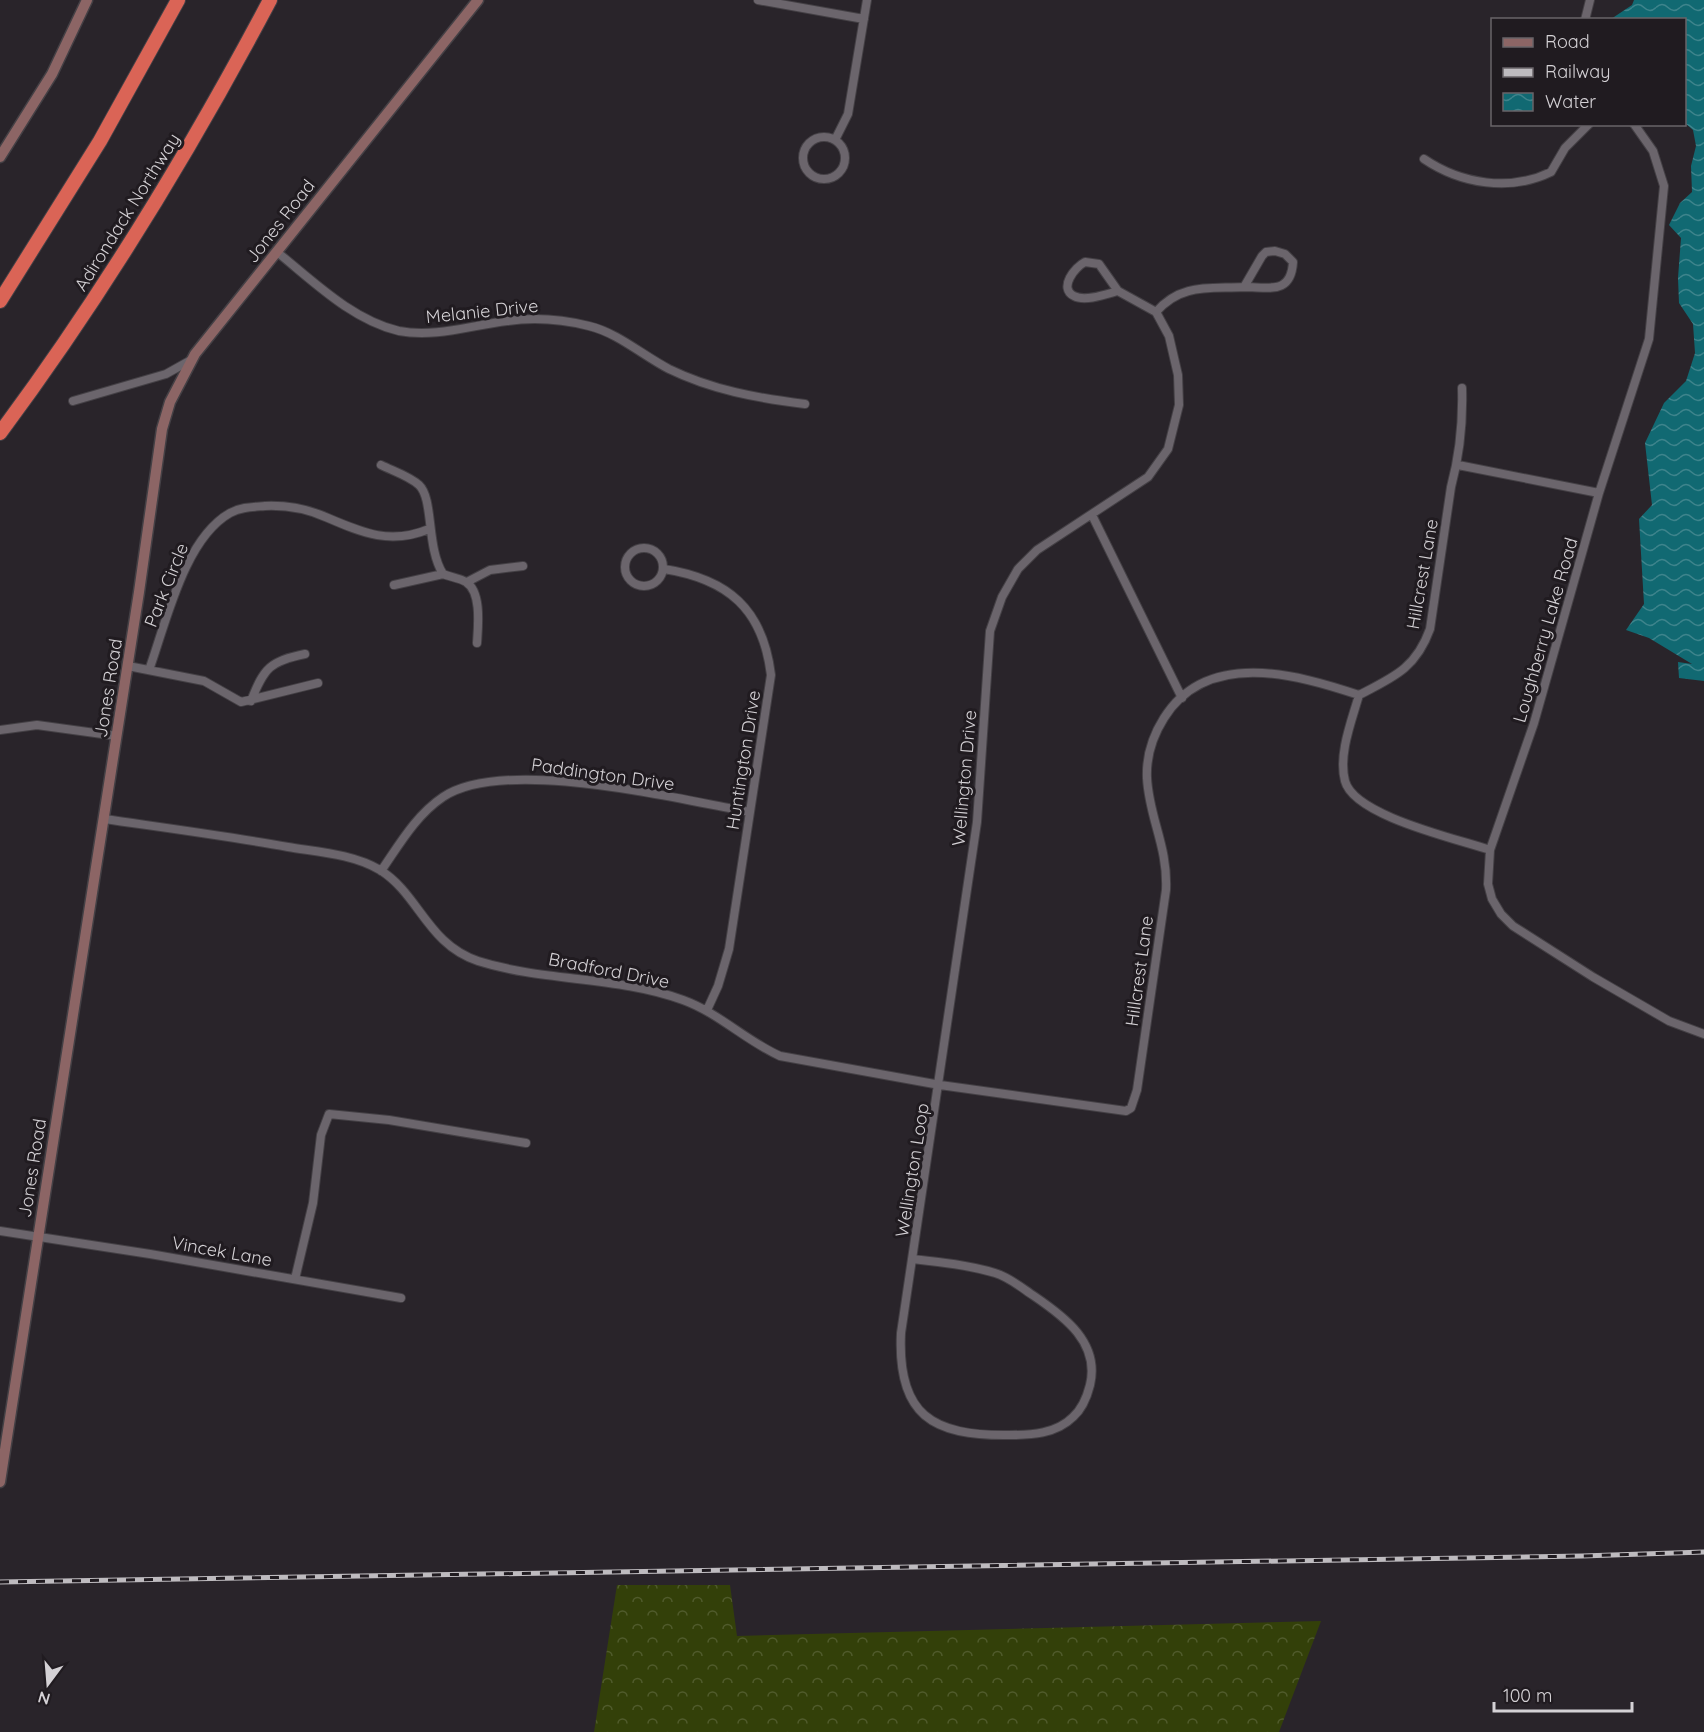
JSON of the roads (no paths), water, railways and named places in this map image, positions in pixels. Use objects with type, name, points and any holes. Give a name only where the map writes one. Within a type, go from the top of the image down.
[{"type":"highway","points":[[0,301],[100,141],[178,0]]},
{"type":"highway","name":"Adirondack Northway","points":[[0,433],[83,317],[124,254],[212,107],[270,0]]},
{"type":"street","points":[[0,158],[52,74],[87,0]]},
{"type":"street","name":"Jones Road","points":[[0,1482],[128,666],[162,429],[170,402],[191,360],[478,0]]},
{"type":"street","points":[[758,0],[864,19]]},
{"type":"street","points":[[835,140],[848,114],[867,0]]},
{"type":"street","points":[[1586,18],[1590,0]]},
{"type":"street","points":[[1424,159],[1453,173],[1492,184],[1520,184],[1551,172],[1564,148],[1587,126]]},
{"type":"street","name":"Loughberry Lake Road","points":[[1635,126],[1653,151],[1664,186],[1659,217],[1654,304],[1649,339],[1599,493],[1534,723],[1490,850],[1487,866],[1491,899],[1501,914],[1514,926],[1669,1022],[1704,1034]]},
{"type":"street","points":[[824,137],[835,140],[845,152],[841,171],[830,178],[816,178],[810,174],[803,162],[806,148],[816,138],[824,137]]},
{"type":"street","points":[[1118,291],[1080,298],[1072,296],[1068,291],[1068,283],[1075,267],[1085,262],[1099,264],[1118,291],[1156,312],[1167,299],[1182,291],[1244,287],[1287,284],[1292,276],[1293,262],[1285,254],[1275,250],[1266,252],[1244,287]]},
{"type":"street","name":"Melanie Drive","points":[[277,252],[345,306],[366,318],[398,330],[422,333],[508,321],[552,319],[600,330],[620,339],[669,369],[708,385],[742,396],[805,404]]},
{"type":"street","name":"Wellington Drive","points":[[940,1085],[977,822],[983,768],[986,679],[993,622],[1002,597],[1018,569],[1051,539],[1092,515],[1148,477],[1168,449],[1179,405],[1178,375],[1168,336],[1156,312]]},
{"type":"street","points":[[73,401],[166,374],[191,360]]},
{"type":"street","name":"Hillcrest Lane","points":[[1131,1108],[1137,1090],[1167,879],[1166,858],[1149,790],[1148,758],[1156,731],[1169,711],[1205,681],[1230,674],[1248,673],[1311,680],[1359,695],[1394,677],[1422,650],[1430,629],[1451,487],[1458,465],[1463,419],[1462,388]]},
{"type":"street","points":[[381,465],[420,486],[427,501],[429,530],[435,561],[443,574]]},
{"type":"street","points":[[1458,465],[1599,493]]},
{"type":"street","name":"Park Circle","points":[[149,670],[187,567],[200,540],[229,514],[240,509],[275,505],[311,510],[367,535],[386,538],[408,537],[429,530]]},
{"type":"street","points":[[1092,515],[1182,698]]},
{"type":"street","points":[[637,549],[652,551],[658,556],[664,569],[661,576],[651,584],[644,585],[630,580],[624,570],[629,555],[637,549]]},
{"type":"street","points":[[467,582],[490,570],[523,566]]},
{"type":"street","name":"Huntington Drive","points":[[664,569],[690,574],[721,586],[750,612],[764,639],[771,675],[729,949],[718,986],[707,1010]]},
{"type":"street","points":[[394,585],[443,574],[467,582],[474,590],[478,620],[477,643]]},
{"type":"street","points":[[252,701],[263,673],[272,664],[305,654]]},
{"type":"street","points":[[128,666],[204,681],[236,700],[252,701],[318,683]]},
{"type":"street","points":[[1359,695],[1343,767],[1348,789],[1362,802],[1385,815],[1490,850]]},
{"type":"street","points":[[0,730],[37,725],[117,736]]},
{"type":"street","name":"Paddington Drive","points":[[381,871],[425,812],[454,791],[489,781],[519,778],[559,782],[750,812]]},
{"type":"street","name":"Bradford Drive","points":[[104,819],[353,859],[381,871],[394,881],[444,942],[477,960],[638,988],[681,999],[707,1010],[757,1046],[780,1056],[940,1085],[1114,1112],[1126,1112],[1131,1108]]},
{"type":"street","name":"Wellington Loop","points":[[913,1259],[940,1085]]},
{"type":"street","points":[[295,1279],[313,1203],[321,1135],[329,1114],[389,1120],[526,1143]]},
{"type":"street","name":"Vincek Lane","points":[[0,1231],[401,1298]]},
{"type":"street","points":[[913,1259],[997,1273],[1041,1301],[1078,1331],[1090,1354],[1091,1380],[1088,1394],[1072,1419],[1047,1432],[975,1436],[944,1428],[916,1406],[903,1382],[900,1366],[901,1333],[913,1259]]},
{"type":"water","points":[[1634,0],[1704,0],[1704,681],[1679,678],[1678,662],[1692,664],[1649,638],[1626,630],[1644,604],[1639,519],[1652,505],[1645,443],[1664,403],[1686,381],[1695,353],[1693,324],[1679,303],[1681,238],[1669,225],[1680,203],[1692,192],[1691,166],[1696,146],[1693,130],[1686,124],[1686,18],[1612,18],[1632,5]]},
{"type":"railway","points":[[0,1582],[1582,1556],[1704,1552]]}]
